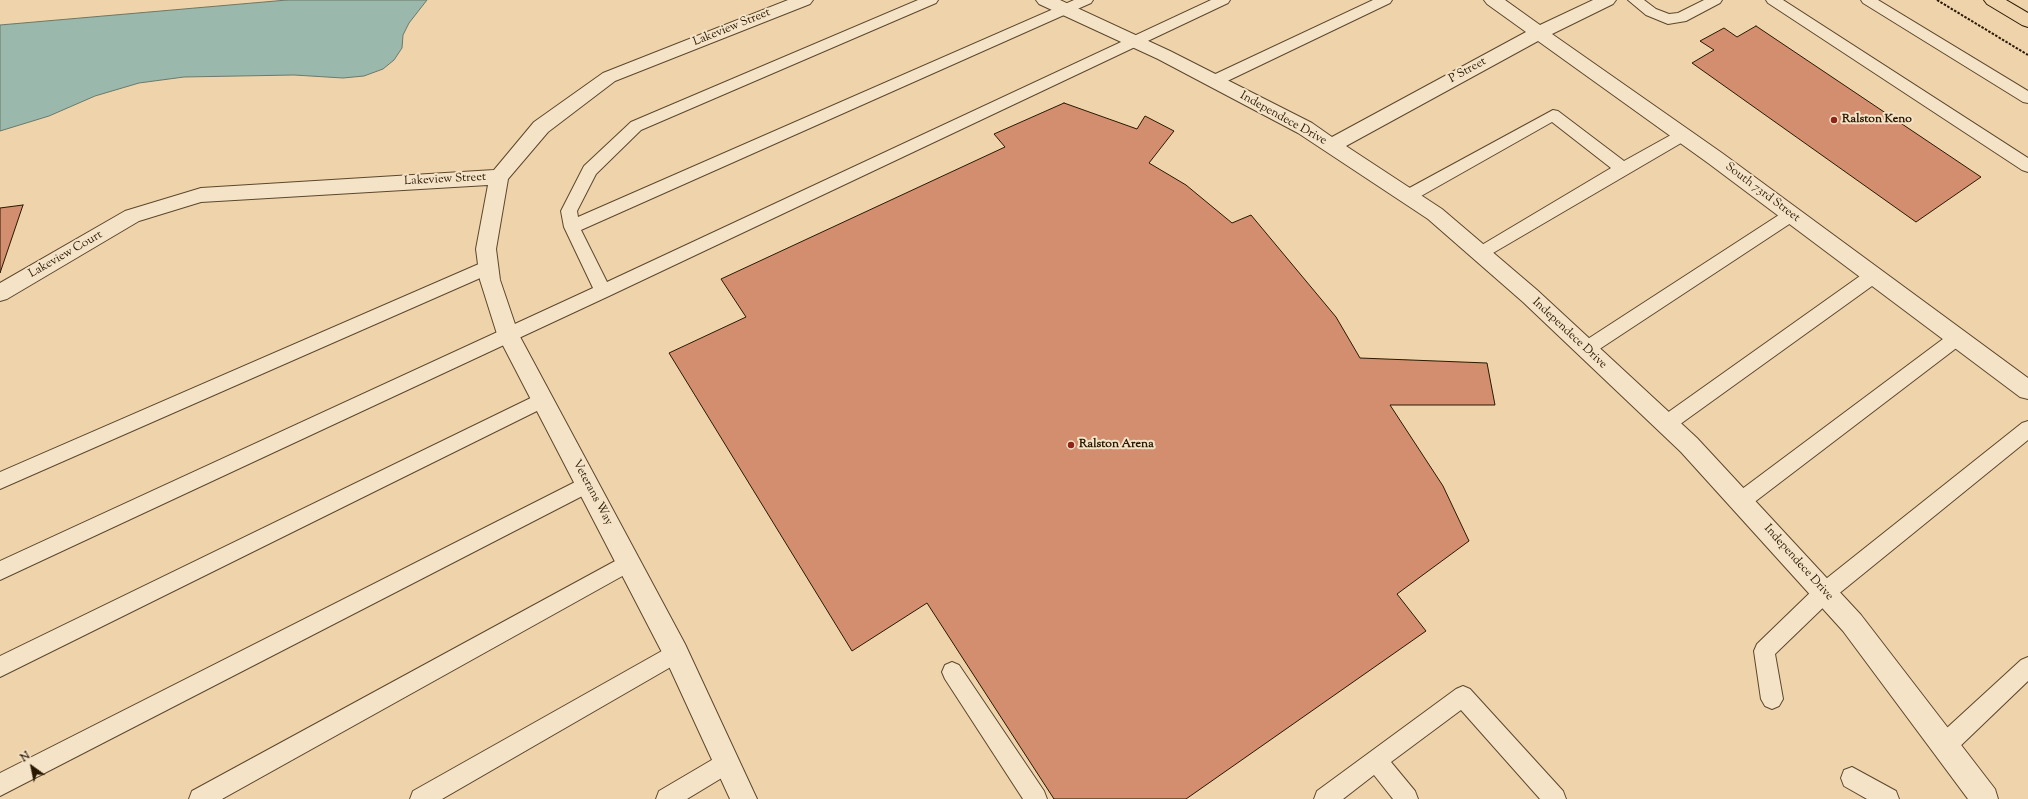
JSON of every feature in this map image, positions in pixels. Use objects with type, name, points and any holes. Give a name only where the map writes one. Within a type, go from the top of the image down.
[{"type":"main road","points":[[1993,0],[2028,21]]},
{"type":"street","name":"Lakeview Street","points":[[132,216],[201,195],[498,177],[541,127],[609,77],[804,0]]},
{"type":"street","name":"Independece Drive","points":[[1045,0],[1133,40],[1305,128],[1435,214],[1530,296],[1689,445],[1852,623],[1985,799]]},
{"type":"street","name":"South 73rd Street","points":[[1493,0],[1682,135],[2028,390]]},
{"type":"street","name":"P Street","points":[[1331,146],[1539,33],[1607,0]]},
{"type":"street","name":"Veterans Way","points":[[498,177],[486,249],[490,280],[508,334],[676,653],[744,799]]},
{"type":"street","name":"Lakeview Court","points":[[0,293],[132,216]]},
{"type":"lane","points":[[603,290],[572,227],[569,211],[590,170],[636,126],[931,0]]},
{"type":"lane","points":[[572,227],[1086,0]]},
{"type":"lane","points":[[0,571],[603,290],[1133,40],[1222,0]]},
{"type":"lane","points":[[1214,81],[1385,0]]},
{"type":"lane","points":[[1635,0],[1651,12],[1668,19],[1681,18],[1715,0]]},
{"type":"lane","points":[[1773,0],[2028,166]]},
{"type":"lane","points":[[1868,0],[2028,98]]},
{"type":"lane","points":[[1408,196],[1553,115],[1623,169]]},
{"type":"lane","points":[[1481,254],[1682,135]]},
{"type":"lane","points":[[1586,349],[1791,215]]},
{"type":"lane","points":[[0,481],[488,267]]},
{"type":"lane","points":[[1666,424],[1873,276]]},
{"type":"lane","points":[[1741,501],[1957,338]]},
{"type":"lane","points":[[0,667],[543,400]]},
{"type":"lane","points":[[1772,698],[1764,651],[1824,592],[2028,429]]},
{"type":"lane","points":[[0,786],[587,484]]},
{"type":"lane","points":[[200,799],[628,563]]},
{"type":"lane","points":[[421,799],[676,653]]},
{"type":"lane","points":[[1945,745],[2028,667]]},
{"type":"lane","points":[[952,672],[1036,799]]},
{"type":"lane","points":[[1325,799],[1463,696],[1556,799]]},
{"type":"lane","points":[[1376,760],[1407,799]]},
{"type":"lane","points":[[667,799],[727,762]]},
{"type":"lane","points":[[1852,778],[1888,799]]},
{"type":"path","points":[[1937,0],[2028,55]]},
{"type":"shaded area","points":[[287,0],[427,0],[409,23],[403,35],[402,48],[394,60],[383,69],[364,76],[343,78],[294,75],[184,77],[139,83],[95,96],[49,116],[0,131],[0,25]]},
{"type":"building","name":"Ralston Keno","points":[[1756,26],[1981,177],[1916,222],[1692,63],[1714,50],[1700,41],[1724,28],[1737,37]]},
{"type":"building","name":"Ralston Arena","points":[[1064,103],[1137,129],[1145,116],[1174,131],[1149,163],[1186,185],[1232,223],[1251,215],[1336,317],[1360,358],[1487,363],[1495,405],[1390,405],[1443,486],[1469,541],[1397,594],[1426,631],[1186,799],[1054,799],[927,603],[852,651],[669,353],[746,317],[721,279],[1005,147],[994,134]]},
{"type":"building","points":[[23,205],[0,273],[0,208]]},
{"type":"place","name":"Ralston Keno","points":[[1834,120]]},
{"type":"place","name":"Ralston Arena","points":[[1071,445]]}]
